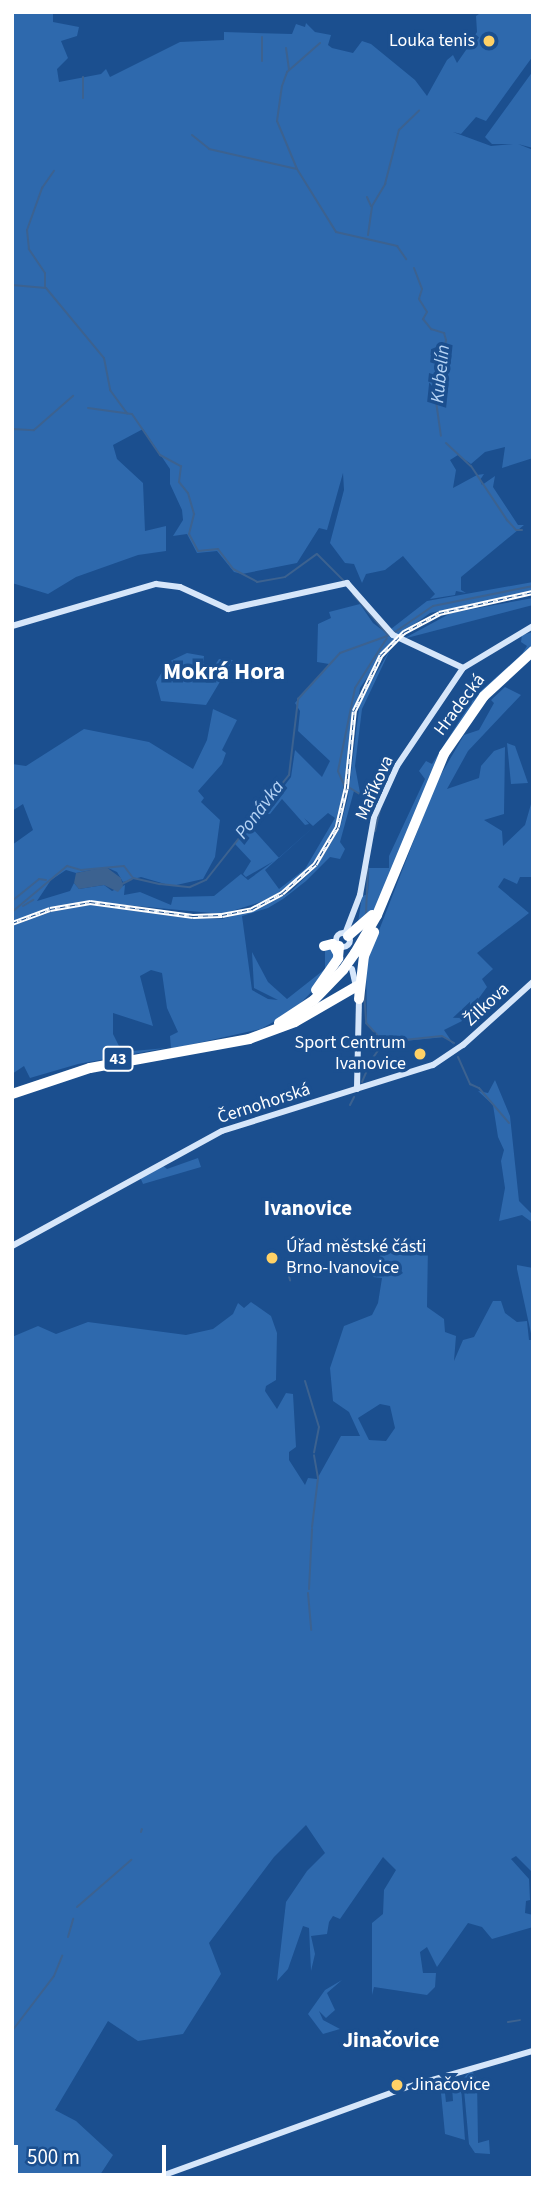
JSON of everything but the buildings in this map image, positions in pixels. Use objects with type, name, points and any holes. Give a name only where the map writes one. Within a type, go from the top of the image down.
[{"type":"highway","name":"Hradecká","points":[[378,921],[441,766],[490,695],[533,656]]},
{"type":"highway","name":"Hradecká","points":[[386,895],[427,789],[471,712],[533,656]]},
{"type":"highway","name":"43","points":[[12,1092],[86,1065],[221,1043],[278,1024],[314,1000],[386,895]]},
{"type":"highway","points":[[324,946],[330,943],[346,954],[386,895]]},
{"type":"highway","name":"43","points":[[12,1092],[75,1071],[221,1046],[263,1034],[307,1010],[346,954],[378,921]]},
{"type":"highway","points":[[263,1034],[295,1023],[328,1000],[357,987],[378,921]]},
{"type":"street","points":[[12,626],[156,584],[180,587],[232,609],[347,583],[391,634],[463,668],[533,626]]},
{"type":"street","name":"Maříkova","points":[[346,954],[374,817],[388,783],[463,668]]},
{"type":"street","points":[[346,954],[357,987],[357,1089]]},
{"type":"street","name":"Žilkova","points":[[460,1048],[533,982]]},
{"type":"street","name":"Černohorská","points":[[12,1246],[222,1131],[425,1068],[460,1048]]},
{"type":"street","points":[[156,2178],[408,2087],[533,2051]]},
{"type":"shaded area","points":[[12,12],[53,12],[53,22],[79,27],[77,36],[61,41],[68,58],[57,69],[59,82],[101,74],[106,69],[110,77],[180,42],[224,40],[224,32],[292,34],[296,24],[305,27],[306,23],[315,32],[331,35],[328,45],[332,48],[353,53],[362,41],[371,44],[415,80],[427,96],[447,60],[453,55],[457,63],[466,50],[477,32],[476,16],[482,12],[533,12],[533,56],[486,121],[476,117],[461,134],[453,132],[491,146],[513,144],[492,144],[485,137],[533,71],[533,148],[518,144],[533,150],[533,458],[502,468],[505,447],[485,452],[471,464],[458,455],[450,460],[456,470],[453,488],[477,475],[484,474],[480,480],[482,485],[495,476],[493,487],[518,525],[524,525],[461,577],[461,590],[466,593],[456,591],[455,595],[430,599],[435,594],[403,556],[385,570],[366,574],[362,583],[354,564],[345,563],[330,543],[344,490],[343,473],[327,530],[319,528],[297,563],[242,574],[234,572],[217,551],[197,553],[187,534],[173,536],[183,520],[182,510],[170,484],[170,469],[143,429],[113,445],[117,459],[143,483],[145,531],[166,526],[166,551],[138,555],[76,577],[48,594],[12,583]]},
{"type":"shaded area","points":[[533,582],[533,591],[430,613],[398,636],[391,629],[427,601]]},
{"type":"shaded area","points":[[533,598],[533,605],[403,639],[451,613]]},
{"type":"shaded area","points":[[360,604],[373,623],[394,639],[360,688],[338,819],[322,852],[303,874],[270,899],[222,914],[83,901],[12,921],[12,845],[33,830],[23,804],[12,811],[12,764],[26,766],[84,729],[149,742],[193,769],[207,740],[213,709],[237,720],[222,750],[226,753],[222,764],[198,791],[204,798],[201,802],[220,820],[215,857],[203,879],[172,886],[141,877],[123,882],[117,872],[106,867],[76,873],[66,870],[51,880],[37,901],[70,891],[74,883],[79,889],[104,885],[112,891],[125,885],[124,895],[140,892],[171,905],[173,897],[214,896],[241,874],[248,880],[274,861],[246,877],[243,874],[251,861],[235,844],[254,817],[252,828],[279,858],[265,870],[279,889],[305,869],[335,818],[328,813],[313,826],[304,818],[309,824],[305,825],[282,799],[270,814],[263,814],[291,777],[295,750],[322,777],[330,761],[298,731],[300,711],[295,703],[329,664],[317,662],[318,624],[331,618],[329,612]]},
{"type":"shaded area","points":[[533,632],[533,647],[482,694],[445,745],[375,909],[357,929],[362,896],[368,894],[369,868],[389,868],[389,856],[425,779],[419,771],[426,761],[432,764],[475,696],[522,654],[527,646],[521,642],[522,635]]},
{"type":"shaded area","points":[[391,648],[362,709],[355,766],[360,793],[354,791],[340,842],[345,849],[340,859],[330,857],[283,899],[268,908],[242,916],[252,990],[268,999],[278,1000],[254,988],[252,952],[268,982],[287,999],[325,969],[325,947],[337,951],[323,980],[294,1010],[261,1029],[171,1049],[170,1036],[178,1032],[167,1008],[162,973],[151,970],[140,976],[153,1026],[113,1013],[113,1034],[122,1052],[166,1048],[78,1064],[30,1078],[24,1066],[12,1074],[12,926],[51,912],[90,905],[193,919],[222,919],[259,909],[290,892],[317,866],[340,828],[348,797],[360,701]]},
{"type":"shaded area","points":[[187,653],[204,656],[203,663],[213,668],[219,659],[233,660],[206,705],[161,701],[156,682],[168,662]]},
{"type":"shaded area","points":[[505,687],[521,695],[468,751],[447,789],[479,778],[481,766],[494,751],[505,747],[504,814],[484,820],[502,831],[503,846],[525,825],[531,804],[533,877],[520,877],[517,884],[504,878],[498,887],[529,913],[477,953],[493,969],[482,979],[487,987],[462,1021],[444,1030],[454,1045],[445,1037],[384,1043],[367,1024],[366,964],[436,783],[464,735],[479,730],[494,703],[491,700]]},
{"type":"shaded area","points":[[507,743],[515,746],[528,783],[511,784]]},
{"type":"shaded area","points":[[106,867],[121,878],[123,886],[118,892],[104,885],[79,889],[74,883],[76,873]]},
{"type":"shaded area","points":[[495,1080],[510,1116],[519,1201],[533,1215],[533,1223],[522,1215],[499,1221],[505,1188],[501,1161],[504,1150],[498,1137],[493,1105],[478,1091],[488,1093]]},
{"type":"shaded area","points":[[198,1158],[201,1167],[143,1184],[140,1177],[162,1165],[167,1169]]},
{"type":"shaded area","points":[[384,1244],[428,1246],[427,1307],[444,1319],[445,1332],[456,1336],[454,1361],[463,1340],[474,1337],[493,1301],[501,1301],[505,1313],[517,1322],[527,1321],[529,1340],[533,1340],[533,1873],[516,1856],[511,1859],[529,1879],[530,1900],[526,1901],[525,1913],[533,1915],[533,1927],[492,1939],[482,1927],[468,1923],[437,1967],[427,1947],[420,1952],[423,1973],[436,1973],[435,1987],[427,1995],[374,1987],[372,1995],[372,1923],[383,1914],[384,1890],[396,1870],[383,1857],[340,1919],[333,1916],[327,1934],[311,1936],[315,1954],[311,1971],[309,1928],[303,1926],[288,1969],[277,1981],[286,1902],[307,1871],[325,1853],[306,1825],[274,1857],[209,1943],[221,1974],[183,2034],[138,2041],[108,2021],[55,2110],[76,2121],[113,2155],[98,2178],[12,2178],[12,1337],[38,1326],[56,1334],[88,1322],[186,1335],[213,1329],[233,1314],[238,1303],[244,1308],[251,1302],[271,1316],[277,1333],[276,1380],[266,1386],[265,1391],[277,1409],[286,1393],[293,1394],[296,1447],[289,1452],[289,1460],[305,1485],[308,1478],[317,1479],[341,1436],[360,1436],[349,1412],[333,1401],[330,1368],[344,1326],[372,1315],[378,1303],[382,1278],[373,1277]],"holes":[[[380,1404],[390,1406],[395,1428],[386,1441],[369,1440],[358,1418]]]},
{"type":"shaded area","points":[[517,1265],[533,1268],[532,1338],[517,1269]]},
{"type":"shaded area","points":[[342,1980],[327,1993],[335,2010],[326,2018],[319,2011],[323,2020],[340,2029],[323,2034],[308,2014],[325,1990]]},
{"type":"shaded area","points":[[471,2070],[477,2079],[478,2143],[489,2140],[490,2154],[475,2153],[469,2144],[463,2079]]},
{"type":"shaded area","points":[[461,2086],[465,2140],[445,2134],[441,2093],[445,2093],[446,2102],[453,2101],[452,2087]]},
{"type":"waterway","points":[[262,37],[262,61]]},
{"type":"waterway","points":[[297,169],[277,121],[282,86],[287,72],[320,43]]},
{"type":"waterway","points":[[286,48],[289,70]]},
{"type":"waterway","points":[[83,77],[83,98]]},
{"type":"waterway","points":[[368,235],[372,206],[385,184],[399,130],[419,111]]},
{"type":"waterway","name":"Kubelín","points":[[192,135],[209,149],[297,169],[336,232],[397,246],[406,259]]},
{"type":"waterway","points":[[45,287],[45,273],[29,249],[27,230],[42,188],[54,171]]},
{"type":"waterway","points":[[367,197],[371,206]]},
{"type":"waterway","name":"Kubelín","points":[[414,268],[422,289],[419,299],[427,312],[423,319],[431,329],[444,333],[446,340],[436,401],[441,436]]},
{"type":"waterway","points":[[12,285],[46,288],[104,358],[110,390],[127,413]]},
{"type":"waterway","points":[[12,429],[34,430],[73,396]]},
{"type":"waterway","points":[[88,408],[132,414],[160,455],[181,466],[179,482],[188,493],[194,514],[189,534],[198,551],[218,549],[233,569],[257,582],[285,577],[317,554],[344,581]]},
{"type":"waterway","name":"Kubelín","points":[[446,443],[471,466],[507,520],[516,530],[522,530]]},
{"type":"waterway","name":"Ponávka","points":[[395,632],[433,606],[533,586]]},
{"type":"waterway","points":[[353,594],[388,635]]},
{"type":"waterway","name":"Ponávka","points":[[12,912],[67,866],[81,870],[124,866],[133,878],[160,884],[190,887],[206,880],[289,775],[298,699],[340,653],[390,635]]},
{"type":"waterway","points":[[345,787],[338,771],[355,688],[387,638]]},
{"type":"waterway","points":[[350,788],[376,804]]},
{"type":"waterway","points":[[375,831],[380,810]]},
{"type":"waterway","points":[[366,913],[368,868]]},
{"type":"waterway","points":[[12,901],[39,879],[46,880]]},
{"type":"waterway","points":[[122,884],[132,879]]},
{"type":"waterway","name":"Ponávka","points":[[23,906],[33,900]]},
{"type":"waterway","points":[[364,991],[366,1023],[384,1042],[368,1065]]},
{"type":"waterway","points":[[385,1042],[442,1036],[454,1043]]},
{"type":"waterway","points":[[458,1057],[470,1084],[479,1088],[509,1123]]},
{"type":"waterway","points":[[362,1082],[367,1070]]},
{"type":"waterway","points":[[350,1105],[354,1097]]},
{"type":"waterway","points":[[286,1265],[290,1280]]},
{"type":"waterway","points":[[305,1381],[319,1427],[314,1453]]},
{"type":"waterway","points":[[312,1527],[318,1478],[314,1455]]},
{"type":"waterway","points":[[309,1589],[312,1529]]},
{"type":"waterway","points":[[308,1593],[311,1630]]},
{"type":"waterway","points":[[77,1907],[131,1860]]},
{"type":"waterway","points":[[68,1937],[73,1919]]},
{"type":"waterway","points":[[12,2031],[54,1976],[62,1956]]},
{"type":"waterway","points":[[508,2022],[520,2020]]},
{"type":"railway","points":[[12,923],[50,909],[90,902],[193,916],[222,915],[252,909],[282,893],[315,864],[337,827],[346,789],[354,711],[381,655],[404,632],[439,613],[533,592]]},
{"type":"place","name":"Louka tenis","points":[[489,41]]},
{"type":"place","name":"Sport Centrum Ivanovice","points":[[420,1054]]},
{"type":"place","name":"Úřad městské části Brno-Ivanovice","points":[[272,1258]]},
{"type":"place","name":"Jinačovice","points":[[397,2085]]},
{"type":"district","name":"Mokrá Hora","points":[[224,672]]},
{"type":"district","name":"Ivanovice","points":[[308,1208]]},
{"type":"district","name":"Jinačovice","points":[[391,2040]]}]
